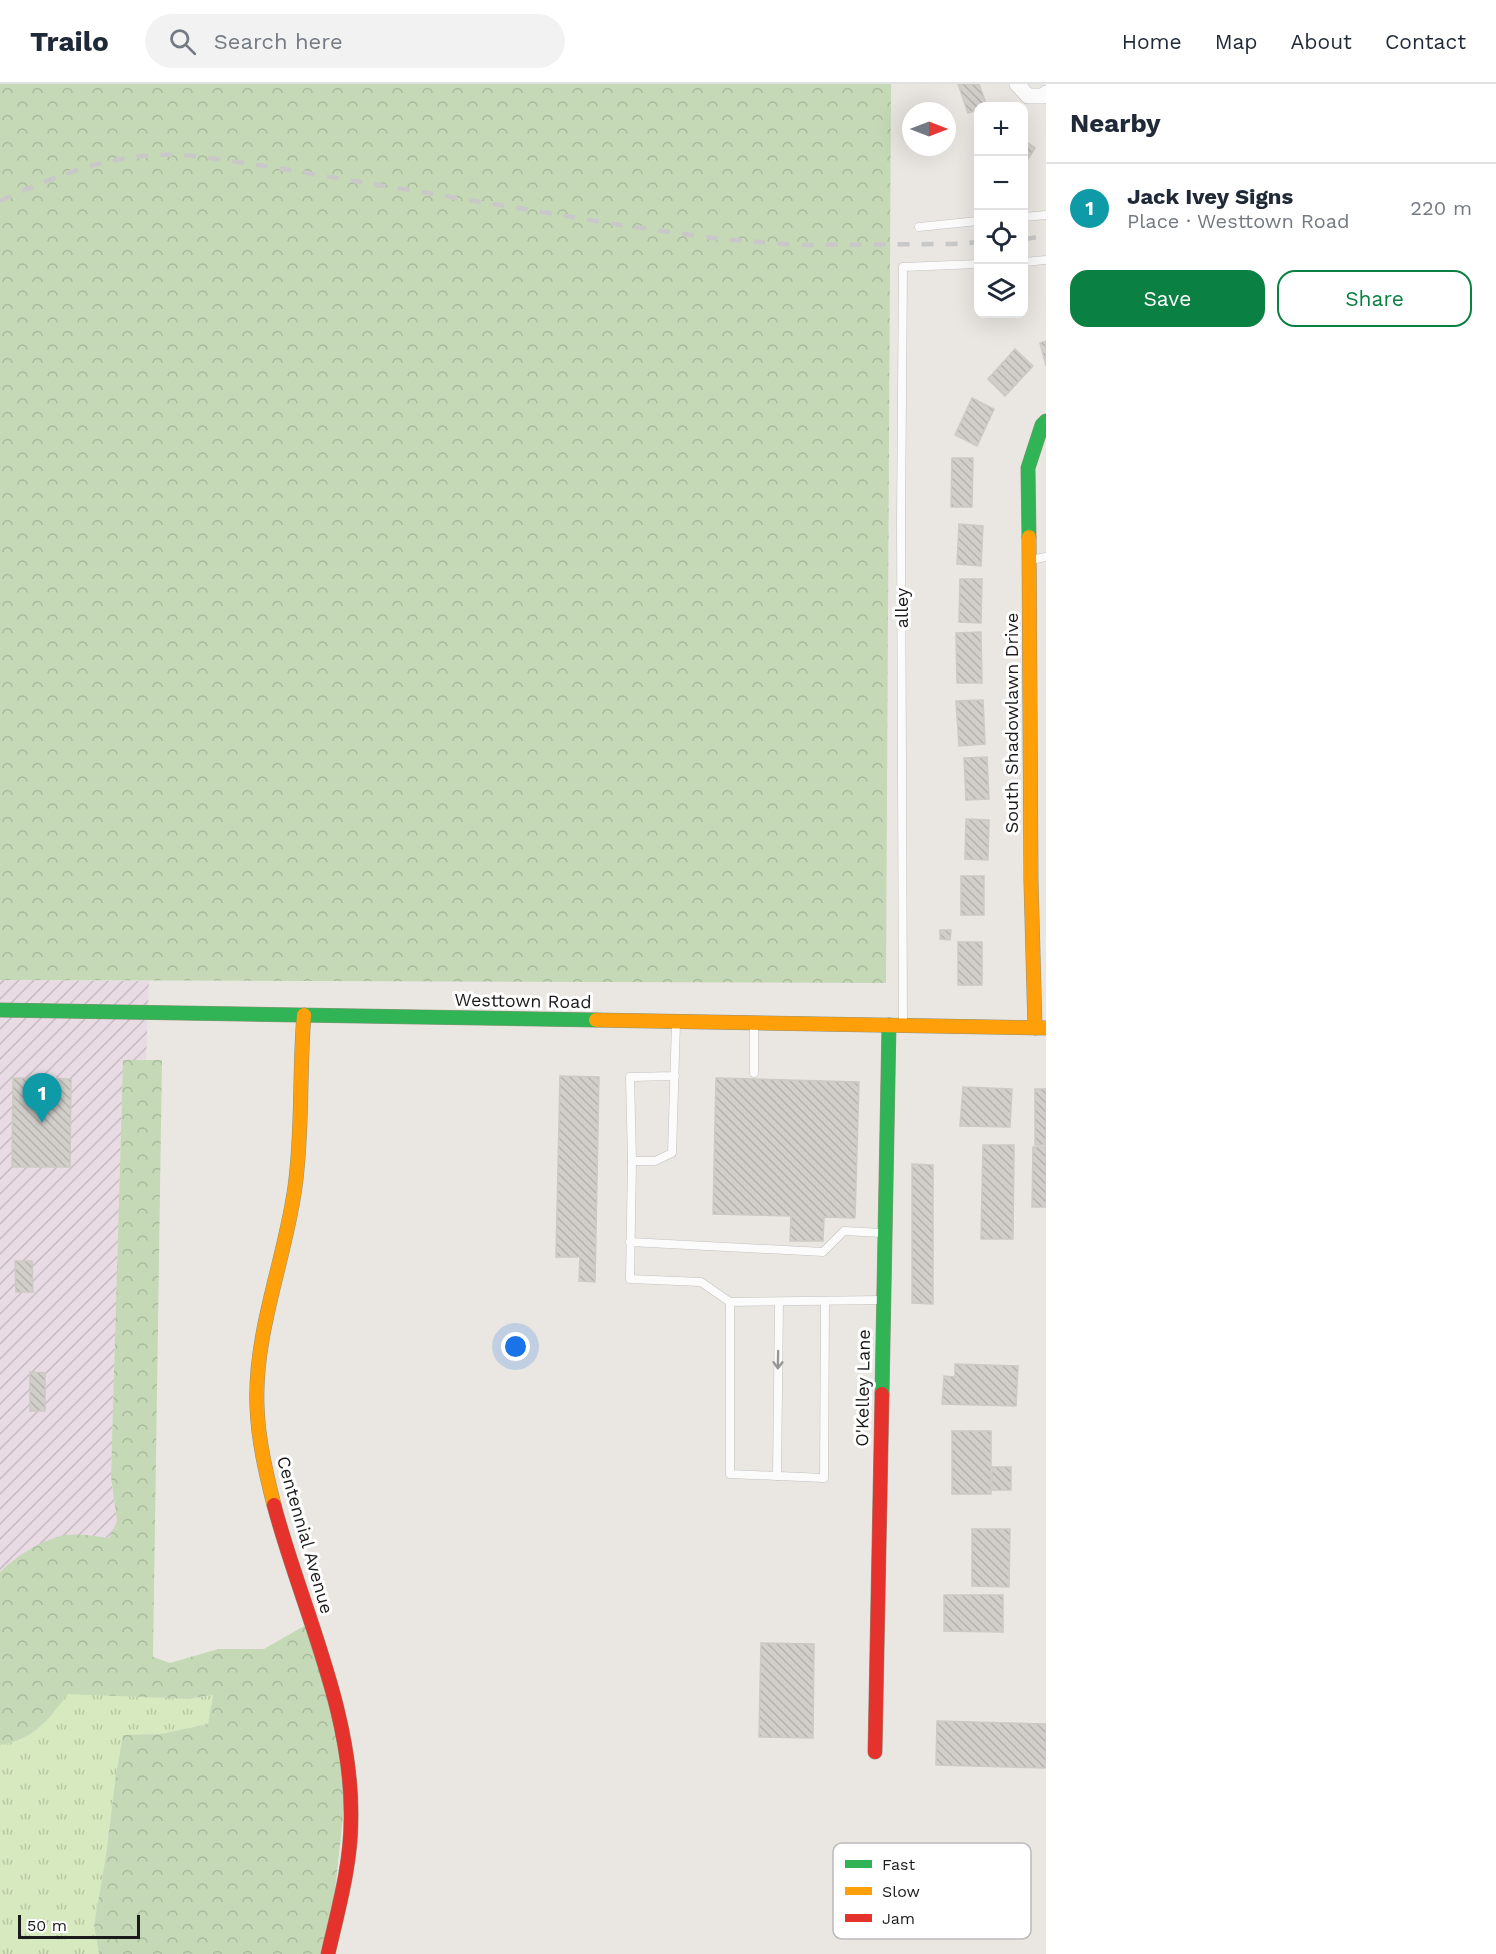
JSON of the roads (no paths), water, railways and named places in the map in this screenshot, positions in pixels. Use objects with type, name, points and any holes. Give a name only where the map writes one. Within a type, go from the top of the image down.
[{"type":"street","points":[[1017,84],[1028,96],[1043,96],[1046,93]]},
{"type":"street","name":"South Shadowlawn Drive","points":[[1040,1028],[1031,881],[1028,468],[1042,425],[1046,422]]},
{"type":"street","points":[[1030,700],[1046,697]]},
{"type":"street","name":"Westtown Road","points":[[0,1010],[1040,1028]]},
{"type":"street","name":"Centennial Avenue","points":[[304,1015],[301,1047],[299,1152],[292,1207],[264,1333],[256,1389],[259,1433],[271,1494],[322,1657],[343,1739],[348,1772],[352,1804],[350,1837],[328,1954]]},
{"type":"street","name":"O'Kelley Lane","points":[[875,1752],[889,1025]]},
{"type":"lane","points":[[1028,217],[1046,215]]},
{"type":"lane","points":[[919,227],[974,221]]},
{"type":"lane","points":[[1028,262],[1046,260]]},
{"type":"lane","name":"alley","points":[[903,1025],[903,267],[974,264]]},
{"type":"lane","points":[[1029,560],[1046,557]]},
{"type":"lane","points":[[632,1161],[655,1161],[672,1153],[676,1022]]},
{"type":"lane","points":[[754,1023],[754,1073]]},
{"type":"lane","points":[[675,1076],[630,1077],[632,1161],[630,1279],[701,1282],[730,1302],[883,1300]]},
{"type":"lane","points":[[630,1242],[823,1252],[844,1231],[884,1233]]},
{"type":"lane","points":[[730,1302],[730,1474],[824,1478],[825,1301]]},
{"type":"lane","points":[[777,1476],[779,1302]]},
{"type":"railway","points":[[0,201],[56,177],[94,165],[133,157],[181,155],[264,166],[626,226],[722,239],[795,245],[974,242]]},
{"type":"railway","points":[[1028,238],[1046,236]]},
{"type":"place","name":"Jack Ivey Signs","points":[[42,1123]]}]
